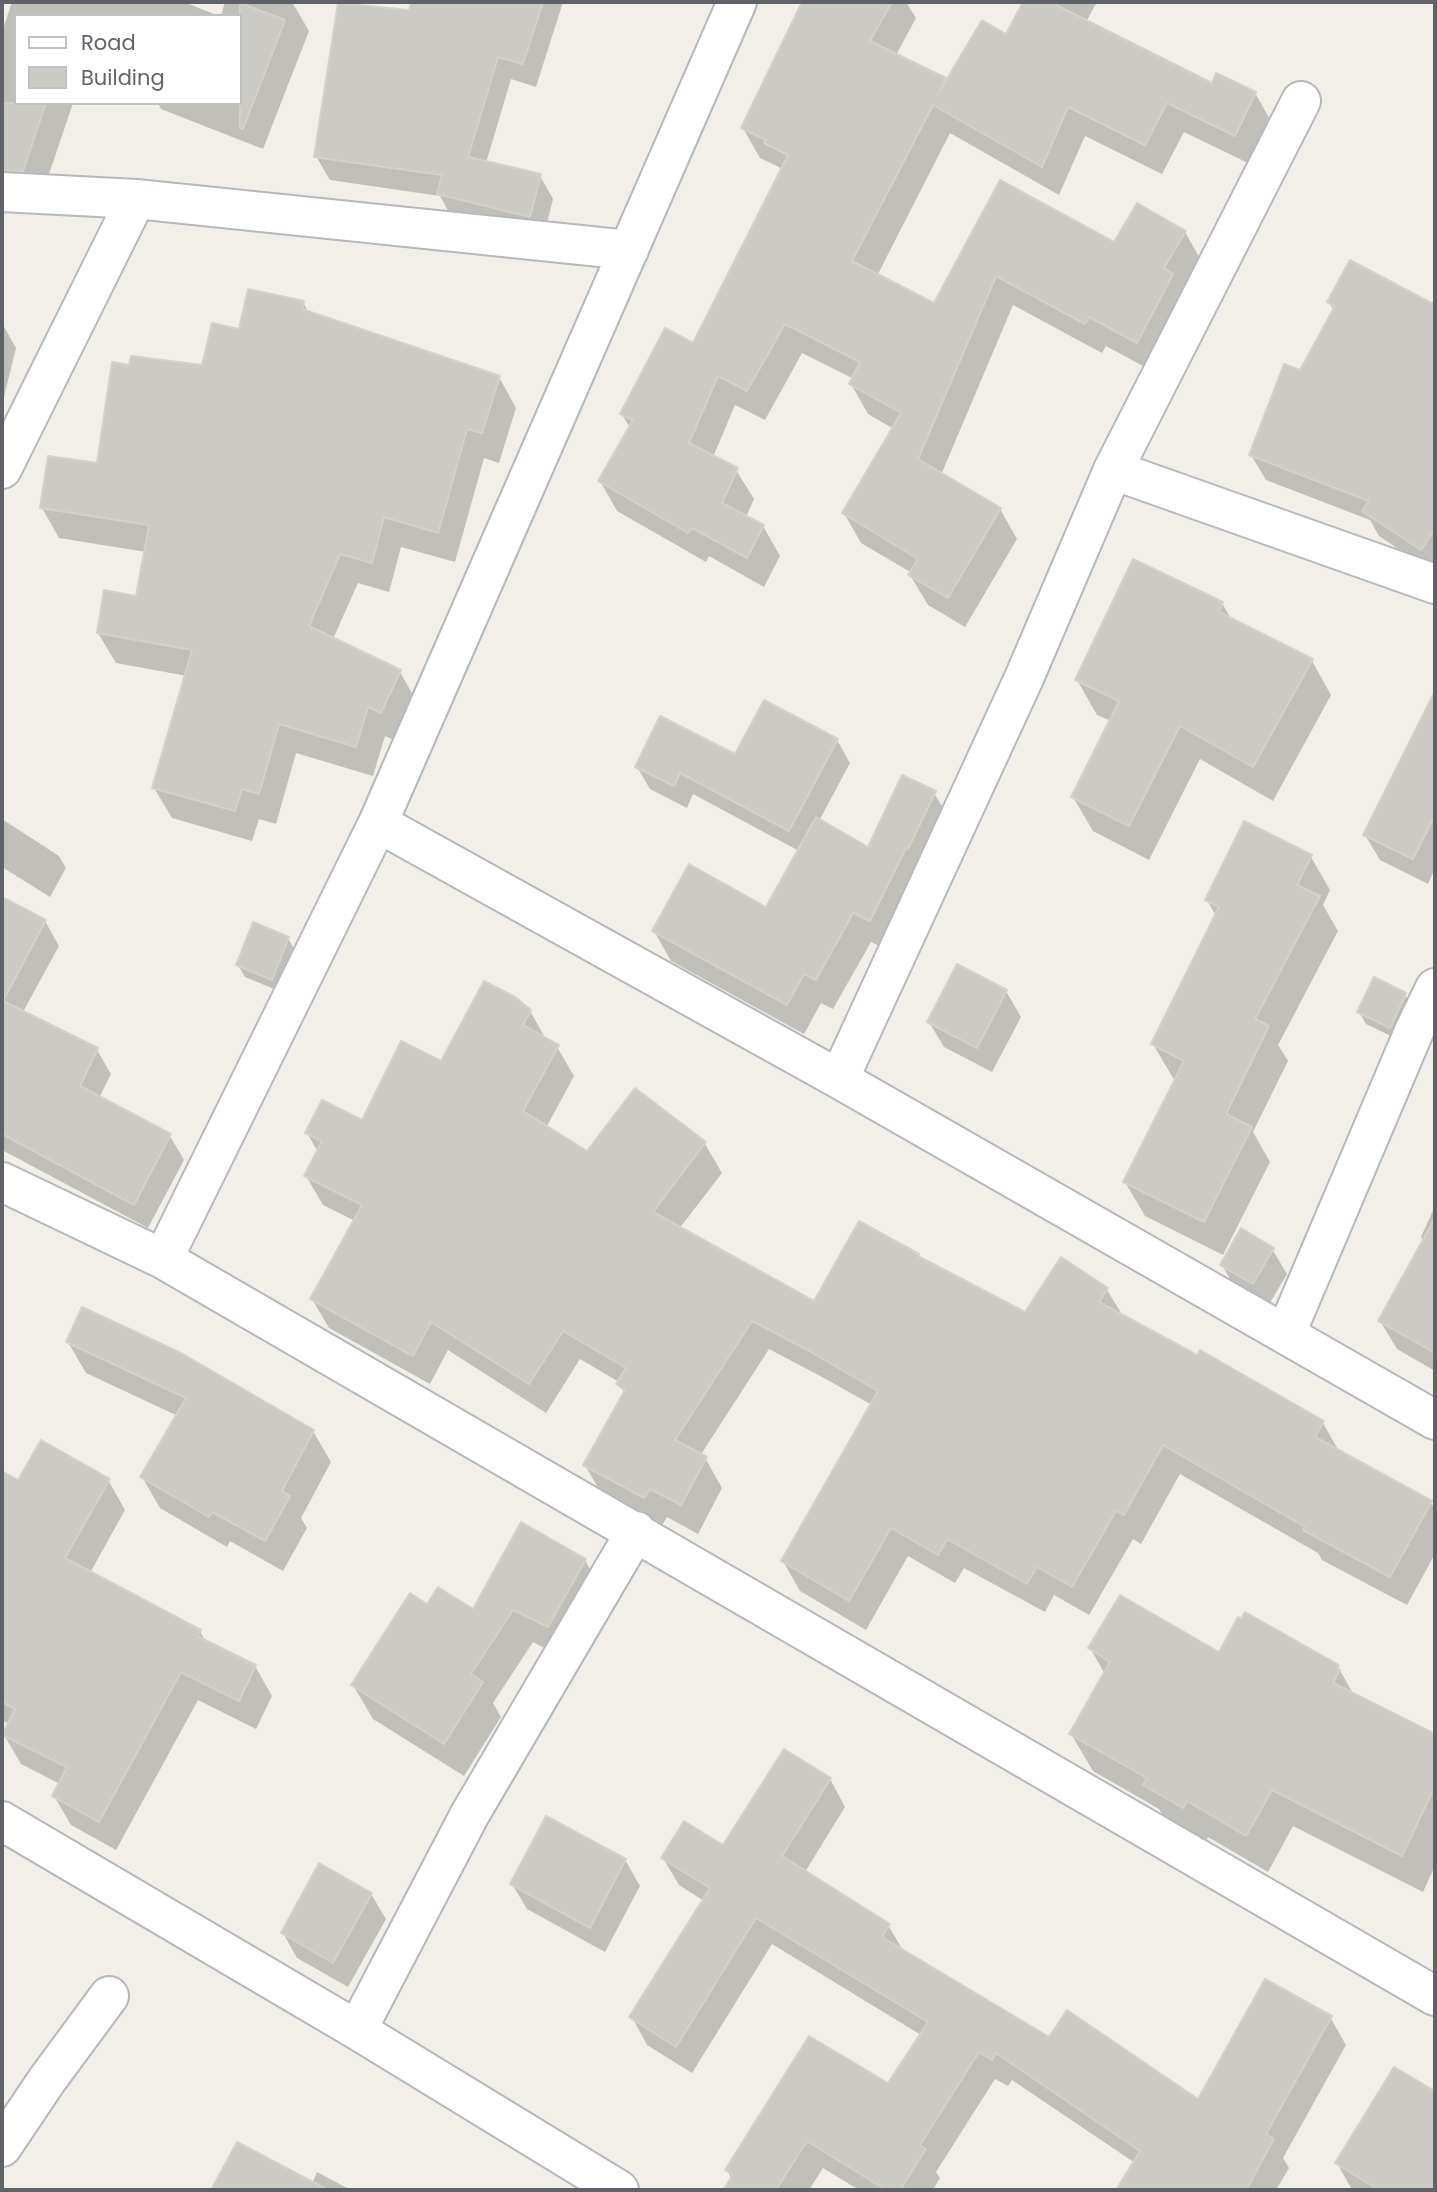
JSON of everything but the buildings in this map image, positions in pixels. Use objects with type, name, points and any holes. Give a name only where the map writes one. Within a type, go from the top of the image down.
[{"type":"street","points":[[163,1259],[378,824],[737,2]]},
{"type":"street","points":[[839,1079],[1024,678],[1113,470],[1301,101]]},
{"type":"street","points":[[2,192],[136,199],[629,250]]},
{"type":"street","points":[[2,469],[136,199]]},
{"type":"street","points":[[1113,470],[1435,584]]},
{"type":"street","points":[[378,824],[839,1079],[1435,1420]]},
{"type":"street","points":[[1286,1333],[1435,988]]},
{"type":"street","points":[[2,1182],[163,1259],[636,1531],[1435,1997]]},
{"type":"street","points":[[357,2031],[470,1814],[636,1531]]},
{"type":"street","points":[[2,1821],[619,2190]]},
{"type":"street","points":[[2,2147],[108,1996]]}]
